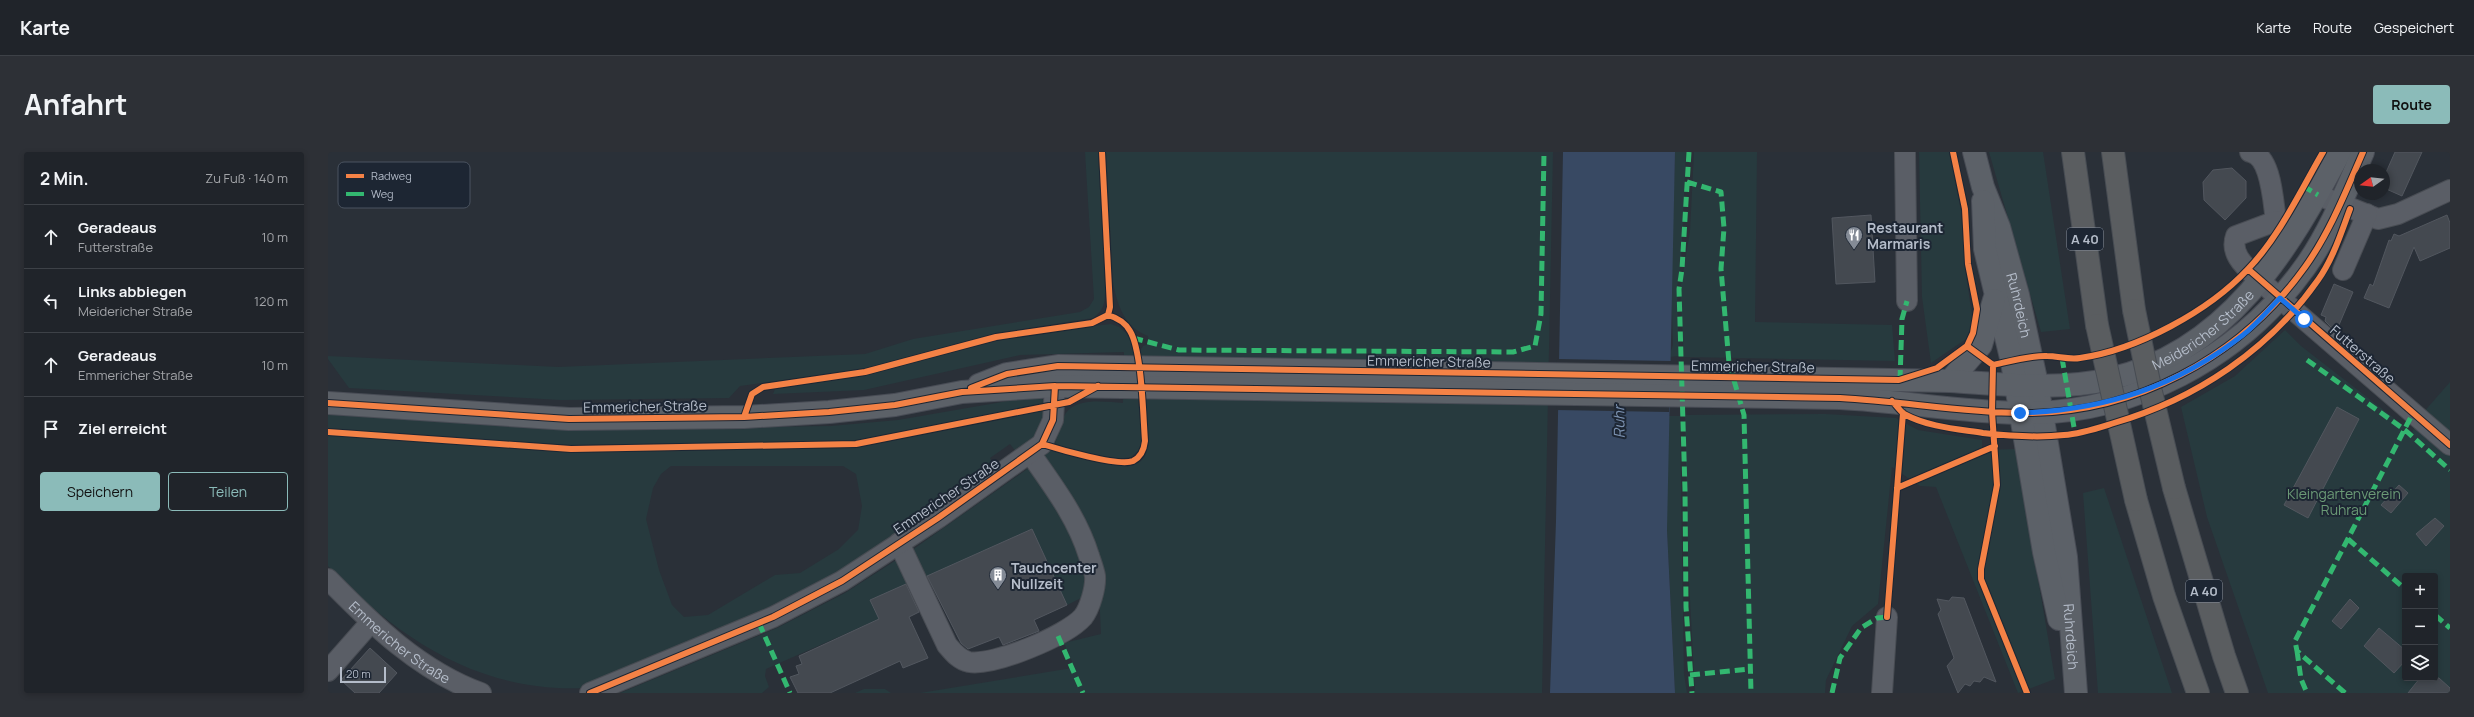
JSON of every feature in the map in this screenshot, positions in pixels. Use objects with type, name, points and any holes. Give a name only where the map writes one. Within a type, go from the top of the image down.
[{"type":"highway","name":"A 40","points":[[2072,152],[2097,325],[2136,500],[2164,596],[2198,693]]},
{"type":"highway","name":"A 40","points":[[2113,152],[2134,310],[2150,392],[2174,488],[2224,656],[2237,693]]},
{"type":"main road","name":"Ruhrdeich","points":[[1974,152],[1983,187],[1999,227],[2018,295],[2026,384],[2031,413],[2066,558],[2075,689]]},
{"type":"main road","name":"Meidericher Straße","points":[[2026,384],[2074,384],[2110,379],[2154,365],[2184,350],[2231,314],[2260,281],[2294,233],[2318,195],[2340,152]]},
{"type":"main road","name":"Meidericher Straße","points":[[2031,413],[2070,410],[2110,402],[2160,385],[2201,365],[2244,334],[2280,298],[2305,267],[2324,237],[2363,152]]},
{"type":"main road","name":"Ruhrdeich","points":[[1983,187],[1985,249],[1995,297],[2026,384]]},
{"type":"main road","points":[[1950,381],[1981,345],[1995,297]]},
{"type":"main road","name":"Emmericher Straße","points":[[962,392],[1015,372],[1058,366],[1124,377]]},
{"type":"main road","name":"Emmericher Straße","points":[[328,403],[569,419],[744,417],[895,405],[962,392],[1055,386],[1124,377],[1840,389],[1950,381],[2026,384]]},
{"type":"main road","name":"Emmericher Straße","points":[[1840,389],[1892,401],[2031,413]]},
{"type":"street","points":[[1905,152],[1908,301]]},
{"type":"street","points":[[2250,152],[2254,153],[2268,168],[2276,221],[2294,233]]},
{"type":"street","points":[[2318,195],[2378,219],[2398,214],[2450,190]]},
{"type":"street","points":[[2343,270],[2367,214]]},
{"type":"street","name":"Futterstraße","points":[[2276,221],[2243,232],[2236,236],[2233,244],[2234,252],[2242,263],[2260,281],[2450,445]]},
{"type":"street","name":"Emmericher Straße","points":[[590,693],[773,617],[842,581],[1042,444],[1053,420],[1055,386]]},
{"type":"street","points":[[899,543],[947,645],[957,656],[969,662],[995,659],[1058,636],[1084,616],[1094,589],[1095,575],[1084,540],[1067,506],[1030,453]]},
{"type":"street","name":"Emmericher Straße","points":[[328,579],[370,622],[410,656],[464,687],[481,693]]},
{"type":"street","points":[[1882,693],[1887,618]]},
{"type":"street","points":[[328,671],[370,622]]},
{"type":"green space","points":[[1085,152],[1098,152],[1105,284],[1105,299],[1103,308],[1093,318],[996,333],[864,369],[740,386],[729,398],[561,400],[349,388],[328,359],[328,356],[558,367],[865,354],[913,339],[1080,312],[1089,307],[1094,299]]},
{"type":"green space","points":[[1106,152],[1553,152],[1542,693],[920,693],[1072,668],[1074,666],[1064,643],[1101,634],[1099,589],[1039,459],[1049,450],[1110,465],[1133,464],[1141,461],[1144,457],[1149,441],[1140,351],[1143,346],[1149,344],[1148,336],[1133,327],[1123,315],[1115,291],[1113,282]]},
{"type":"green space","points":[[1675,152],[1686,152],[1681,263],[1677,288],[1679,356],[1669,357],[1673,345],[1671,284]]},
{"type":"green space","points":[[1694,152],[1757,152],[1755,322],[1892,325],[1895,361],[1684,357],[1680,291],[1690,231]]},
{"type":"green space","points":[[1919,152],[1949,152],[1961,211],[1965,267],[1973,323],[1966,339],[1931,363],[1922,297]]},
{"type":"green space","points":[[1989,152],[2043,152],[2070,329],[2041,332]]},
{"type":"green space","points":[[1111,324],[1119,327],[1126,333],[1133,345],[1142,441],[1140,449],[1131,457],[1117,459],[1064,448],[1055,443],[1062,420],[1071,408],[1084,403],[1092,402],[1123,403],[1124,352],[1020,355],[864,390],[773,394],[775,389],[865,375],[997,341],[1040,332]]},
{"type":"green space","name":"Kleingartenverein Ruhrau","points":[[2285,330],[2301,346],[2412,432],[2422,414],[2450,382],[2450,693],[2268,693],[2207,517],[2181,407],[2235,376]]},
{"type":"green space","points":[[1036,396],[1041,398],[1047,404],[860,441],[571,445],[328,430],[328,413],[570,430],[831,426],[898,420]]},
{"type":"green space","points":[[1049,408],[1038,436],[1017,453],[1010,444],[990,458],[996,468],[935,513],[797,598],[584,688],[545,687],[508,681],[474,670],[441,655],[411,637],[382,615],[354,592],[328,566],[328,434],[570,452],[854,447]],"holes":[[[671,466],[843,466],[856,474],[862,506],[858,530],[839,549],[800,573],[775,575],[708,615],[684,617],[672,605],[659,570],[646,519],[653,488],[661,474]]]},
{"type":"green space","points":[[1825,414],[1896,418],[1918,430],[1982,440],[1982,450],[2016,449],[2055,679],[2018,693],[1936,487],[1920,486],[1892,467],[1878,604],[1852,626],[1826,680],[1825,693],[1695,693],[1688,562],[1685,415]]},
{"type":"green space","points":[[1667,416],[1680,416],[1684,674],[1687,693],[1675,693],[1667,530]]},
{"type":"green space","points":[[1033,465],[1079,543],[1087,587],[1081,598],[1067,605],[1032,529],[921,579],[908,553]]},
{"type":"green space","points":[[2104,488],[2172,693],[2098,693],[2083,493]]},
{"type":"green space","points":[[901,557],[909,583],[870,600],[879,619],[766,669],[765,676],[769,687],[762,693],[620,693],[777,628],[845,593]]},
{"type":"green space","points":[[864,689],[885,689],[891,693],[855,693]]},
{"type":"water","name":"Ruhr","points":[[1563,152],[1675,152],[1667,530],[1675,693],[1550,693],[1556,521]]},
{"type":"pier","points":[[1557,359],[1671,361],[1669,412],[1556,410]]},
{"type":"building","points":[[2395,152],[2422,152],[2402,196],[2390,191],[2390,164]]},
{"type":"building","points":[[2232,168],[2246,181],[2246,198],[2225,220],[2204,200],[2203,182],[2213,170]]},
{"type":"building","name":"Restaurant Marmaris","points":[[1871,215],[1875,282],[1836,284],[1832,218]]},
{"type":"building","points":[[2447,215],[2450,223],[2450,248],[2420,261],[2414,247],[2389,308],[2364,298],[2370,284],[2373,286],[2389,240],[2391,241],[2394,234],[2399,236]]},
{"type":"building","points":[[2334,284],[2353,292],[2336,332],[2325,321],[2326,317],[2321,315]]},
{"type":"building","points":[[2337,407],[2359,419],[2308,518],[2284,505]]},
{"type":"building","points":[[2399,485],[2408,493],[2391,513],[2381,505]]},
{"type":"building","points":[[2435,518],[2444,526],[2426,546],[2416,534]]},
{"type":"building","name":"Tauchcenter Nullzeit","points":[[1032,529],[1067,605],[1034,620],[1039,631],[1003,645],[999,637],[968,649],[961,643],[927,576]]},
{"type":"building","points":[[906,584],[919,612],[909,617],[928,658],[903,668],[900,661],[830,693],[798,693],[790,677],[799,674],[796,666],[802,664],[799,656],[879,619],[870,600]]},
{"type":"building","points":[[1952,597],[1964,598],[1996,682],[1984,677],[1980,682],[1974,681],[1970,686],[1965,684],[1958,693],[1947,666],[1954,658],[1938,614],[1941,610],[1937,599],[1949,601]]},
{"type":"building","points":[[2350,599],[2359,608],[2341,629],[2332,621]]},
{"type":"building","points":[[2379,628],[2402,647],[2402,664],[2394,673],[2364,646]]},
{"type":"building","points":[[370,648],[397,673],[379,693],[355,693],[341,680]]},
{"type":"building","points":[[2438,678],[2450,688],[2450,693],[2408,693],[2418,681],[2438,681]]},
{"type":"marked path","points":[[1133,338],[1179,350],[1513,352],[1535,346],[1541,314],[1544,152]]},
{"type":"marked path","points":[[1689,152],[1682,269],[1679,289],[1685,490],[1686,607],[1692,693]]},
{"type":"marked path","points":[[1687,182],[1721,192],[1724,228],[1721,269],[1729,363],[1744,415],[1751,693]]},
{"type":"marked path","points":[[2303,186],[2318,195]]},
{"type":"marked path","points":[[1900,380],[1902,319],[1907,301]]},
{"type":"marked path","points":[[2062,358],[2075,433]]},
{"type":"marked path","points":[[2307,360],[2405,430],[2450,470]]},
{"type":"marked path","points":[[2345,693],[2297,651],[2295,641],[2413,413]]},
{"type":"marked path","points":[[2348,539],[2402,586]]},
{"type":"marked path","points":[[1832,693],[1840,658],[1861,628],[1877,618],[1887,617],[1887,615]]},
{"type":"marked path","points":[[2438,618],[2450,628]]},
{"type":"marked path","points":[[759,623],[790,693]]},
{"type":"marked path","points":[[1058,636],[1083,693]]},
{"type":"marked path","points":[[2297,651],[2301,679],[2307,693]]},
{"type":"marked path","points":[[1690,675],[1749,669]]},
{"type":"cycle path","points":[[1102,152],[1110,307],[1108,315]]},
{"type":"cycle path","points":[[971,388],[1007,374],[1058,366],[1899,380],[1937,368],[1967,346],[1973,333],[1977,309],[1968,264],[1965,209],[1953,152]]},
{"type":"cycle path","points":[[1967,346],[1993,365],[2041,356],[2076,358],[2102,354],[2125,347],[2171,326],[2193,314],[2213,300],[2232,285],[2248,269],[2270,243],[2280,228],[2323,152]]},
{"type":"cycle path","points":[[328,403],[569,419],[744,417],[829,412],[895,405],[962,392],[1055,386],[1840,398],[1998,412],[2020,413],[2062,411],[2103,404],[2143,392],[2180,375],[2216,354],[2249,328],[2279,299],[2314,254],[2337,211],[2363,152]]},
{"type":"cycle path","points":[[1892,401],[1904,414],[1923,422],[1953,429],[2003,435],[2054,436],[2077,433],[2102,427],[2144,413],[2202,386],[2254,350],[2277,328],[2299,305],[2323,272],[2336,246],[2350,209]]},
{"type":"cycle path","points":[[2248,269],[2450,445]]},
{"type":"cycle path","points":[[744,417],[752,394],[763,387],[865,372],[996,337],[1092,323],[1108,315]]},
{"type":"cycle path","points":[[1042,444],[1088,457],[1115,462],[1133,461],[1142,453],[1145,441],[1141,384],[1134,340],[1126,325],[1108,315]]},
{"type":"cycle path","points":[[1993,365],[1992,412],[1997,485],[1981,569],[1981,579],[2027,693]]},
{"type":"cycle path","points":[[590,693],[773,617],[842,581],[938,518],[1042,444],[1053,420],[1055,386]]},
{"type":"cycle path","points":[[328,432],[571,449],[856,444],[1069,402],[1098,386]]},
{"type":"cycle path","points":[[1887,617],[1903,413]]},
{"type":"cycle path","points":[[1897,488],[1995,446]]},
{"type":"place","name":"Restaurant Marmaris","points":[[1854,250]]},
{"type":"place","name":"Tauchcenter Nullzeit","points":[[998,590]]},
{"type":"route","points":[[2020,413],[2070,410],[2110,402],[2160,385],[2201,365],[2244,334],[2280,298],[2304,319]]}]
